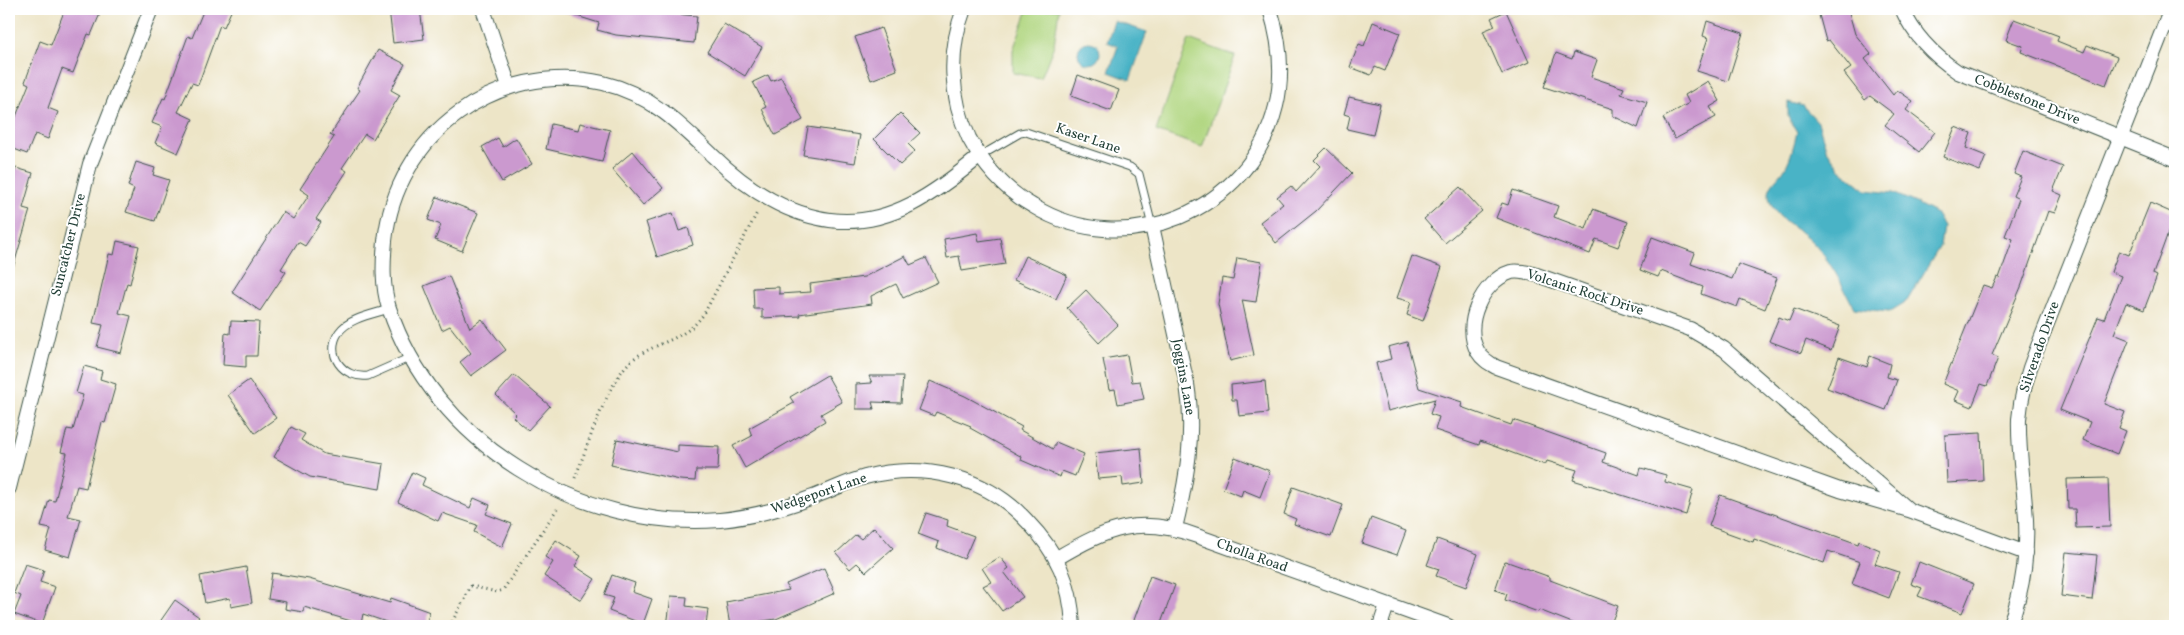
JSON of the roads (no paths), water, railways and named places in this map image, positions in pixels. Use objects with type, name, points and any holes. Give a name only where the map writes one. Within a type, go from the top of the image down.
[{"type":"street","name":"Suncatcher Drive","points":[[9,488],[84,185],[96,147],[152,9]]},
{"type":"street","points":[[483,9],[509,86]]},
{"type":"street","points":[[964,9],[954,51],[954,84],[961,117],[980,156],[992,173],[1024,201],[1055,218],[1072,224],[1107,230],[1125,230],[1152,226],[1192,212],[1216,197],[1241,173],[1261,144],[1276,105],[1280,77],[1280,49],[1270,9]]},
{"type":"street","name":"Cobblestone Drive","points":[[1902,9],[1914,32],[1929,50],[1958,72],[2175,158]]},
{"type":"street","name":"Silverado Drive","points":[[2009,626],[2017,604],[2026,553],[2026,508],[2019,445],[2024,388],[2037,349],[2172,9]]},
{"type":"street","name":"Wedgeport Lane","points":[[980,156],[960,172],[900,210],[873,220],[829,220],[798,212],[755,190],[714,157],[682,125],[653,103],[633,92],[583,80],[540,80],[509,86],[466,109],[441,128],[421,150],[403,177],[392,206],[386,235],[384,279],[390,310],[411,357],[452,413],[489,448],[541,482],[574,497],[609,509],[677,520],[723,519],[773,510],[814,497],[866,476],[886,472],[927,472],[962,479],[994,493],[1021,514],[1046,542],[1057,558],[1067,588],[1073,626]]},
{"type":"street","name":"Joggins Lane","points":[[1152,226],[1191,410],[1190,457],[1175,528]]},
{"type":"street","name":"Volcanic Rock Drive","points":[[1909,510],[1724,349],[1690,329],[1524,272],[1512,272],[1493,281],[1482,296],[1474,317],[1474,339],[1478,352],[1485,360],[1496,367],[1840,490],[1909,510],[2026,553]]},
{"type":"street","name":"Cholla Road","points":[[1057,558],[1093,537],[1109,531],[1144,525],[1160,525],[1175,528],[1448,626]]},
{"type":"street","points":[[1380,626],[1388,605]]},
{"type":"lane","name":"Kaser Lane","points":[[980,156],[1020,133],[1026,132],[1130,167],[1140,174],[1152,226]]},
{"type":"lane","points":[[390,310],[358,320],[343,328],[335,341],[336,360],[342,370],[360,377],[368,376],[411,357]]},
{"type":"water","points":[[1114,21],[1147,32],[1130,80],[1109,72],[1118,46],[1107,42]]},
{"type":"water","points":[[1089,42],[1097,45],[1100,53],[1097,61],[1089,64],[1081,61],[1078,53],[1081,45]]},
{"type":"water","points":[[1788,102],[1803,106],[1818,122],[1826,148],[1840,169],[1866,190],[1893,193],[1918,204],[1935,213],[1943,226],[1940,246],[1907,301],[1889,312],[1854,308],[1834,271],[1816,245],[1784,220],[1770,202],[1769,190],[1787,164],[1797,132],[1788,117]]}]
